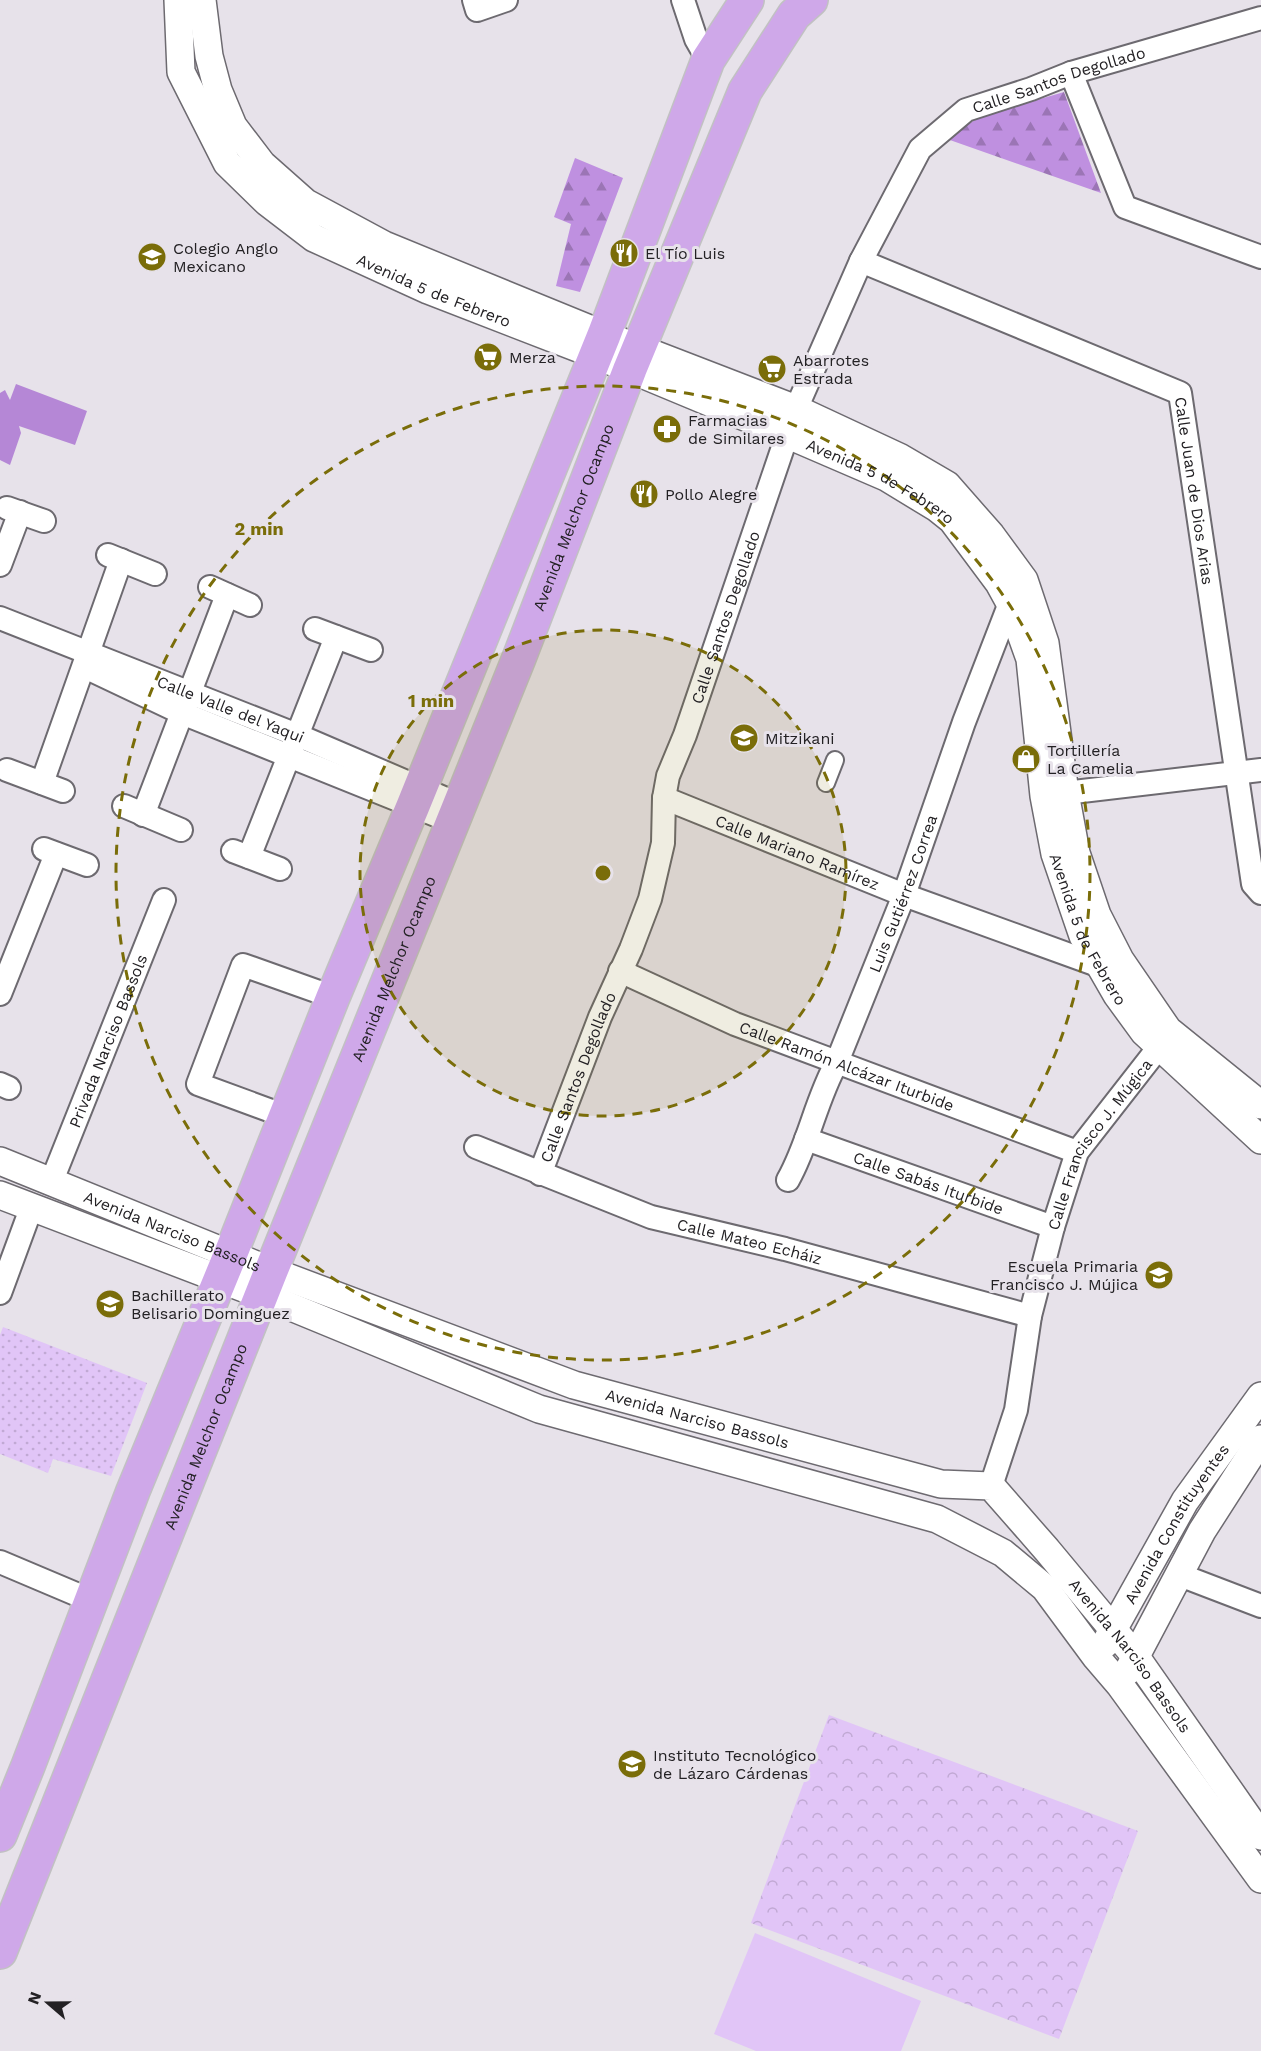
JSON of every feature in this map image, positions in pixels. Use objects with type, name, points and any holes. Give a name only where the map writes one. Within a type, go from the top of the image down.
[{"type":"main road","points":[[0,1835],[132,1491],[226,1266],[333,997],[600,345],[708,60],[747,0]]},
{"type":"main road","name":"Avenida Melchor Ocampo","points":[[0,1952],[519,658],[635,359],[745,91],[794,15],[811,0]]},
{"type":"main road","points":[[28,1766],[68,1782]]},
{"type":"street","name":"Avenida 5 de Febrero","points":[[178,0],[181,72],[227,163],[267,202],[314,238],[428,290],[600,345]]},
{"type":"street","name":"Avenida 5 de Febrero","points":[[202,0],[209,56],[218,90],[233,126],[262,164],[306,203],[384,245],[600,345],[791,421],[899,457],[947,485],[991,535],[1024,580],[1045,643],[1054,794],[1055,854],[1083,936],[1118,995],[1144,1032],[1261,1140]]},
{"type":"street","points":[[474,0],[477,10],[506,0]]},
{"type":"street","points":[[683,0],[696,39],[708,60]]},
{"type":"street","name":"Calle Santos Degollado","points":[[540,1174],[587,1049],[631,949],[650,899],[663,843],[664,798],[668,776],[685,735],[791,421],[861,261],[920,149],[966,110],[1031,89],[1071,72],[1261,18]]},
{"type":"street","points":[[1071,72],[1125,207],[1261,257]]},
{"type":"street","name":"Calle Juan de Dios Arias","points":[[861,261],[1180,393],[1253,884],[1261,892]]},
{"type":"street","name":"Avenida 5 de Febrero","points":[[791,421],[937,508],[952,520],[999,583],[1010,603],[1030,659],[1054,794],[1097,915],[1120,960],[1168,1030],[1261,1105]]},
{"type":"street","points":[[0,565],[13,510],[44,521]]},
{"type":"street","points":[[42,783],[86,660],[115,558],[155,574]]},
{"type":"street","points":[[181,830],[133,811],[186,703],[218,591],[250,606]]},
{"type":"street","name":"Luis Gutiérrez Correa","points":[[788,1180],[904,894],[964,722],[1010,603]]},
{"type":"street","name":"Calle Valle del Yaqui","points":[[0,618],[86,660],[186,703],[289,756],[416,796]]},
{"type":"street","points":[[280,869],[241,854],[289,756],[326,633],[371,650]]},
{"type":"street","name":"Calle Valle del Yaqui","points":[[0,634],[86,660]]},
{"type":"street","name":"Calle Valle del Yaqui","points":[[186,703],[297,735],[416,796],[456,813]]},
{"type":"street","points":[[826,783],[835,760]]},
{"type":"street","points":[[7,770],[63,791]]},
{"type":"street","points":[[1054,794],[1261,770]]},
{"type":"street","name":"Calle Mariano Ramírez","points":[[664,798],[904,894],[1100,966]]},
{"type":"street","points":[[0,994],[7,958],[49,851],[87,865]]},
{"type":"street","name":"Privada Narciso Bassols","points":[[51,1183],[164,900]]},
{"type":"street","points":[[285,1116],[198,1084],[243,964],[333,997]]},
{"type":"street","name":"Calle Ramón Alcázar Iturbide","points":[[620,970],[735,1024],[1077,1152]]},
{"type":"street","name":"Calle Francisco J. Múgica","points":[[991,1486],[1016,1410],[1030,1316],[1053,1227],[1077,1152],[1159,1047]]},
{"type":"street","name":"Calle Sabás Iturbide","points":[[806,1139],[1053,1227]]},
{"type":"street","name":"Calle Mateo Echáiz","points":[[476,1147],[651,1217],[785,1249],[1030,1316]]},
{"type":"street","name":"Avenida Narciso Bassols","points":[[0,1161],[539,1408],[937,1519],[1003,1552],[1045,1588],[1096,1657],[1120,1685],[1261,1879]]},
{"type":"street","name":"Avenida Narciso Bassols","points":[[0,1195],[226,1266]]},
{"type":"street","points":[[0,1293],[32,1206]]},
{"type":"street","name":"Avenida Narciso Bassols","points":[[267,1283],[573,1385],[941,1484],[991,1486],[1136,1657],[1257,1822]]},
{"type":"street","name":"Avenida Constituyentes","points":[[1096,1657],[1114,1632],[1185,1501],[1261,1396]]},
{"type":"street","name":"Avenida Constituyentes","points":[[1120,1685],[1202,1531],[1261,1439]]},
{"type":"street","points":[[878,1503],[888,1469]]},
{"type":"street","points":[[0,1562],[90,1600]]},
{"type":"street","points":[[1180,1575],[1261,1606]]},
{"type":"green space","points":[[1064,92],[1101,193],[947,139],[979,117]]},
{"type":"green space","points":[[575,158],[623,178],[580,292],[556,286],[571,224],[554,217]]},
{"type":"green space","points":[[3,1327],[147,1383],[111,1476],[53,1459],[48,1473],[0,1454],[0,1335]]},
{"type":"green space","points":[[829,1715],[1138,1831],[1059,2039],[751,1923]]},
{"type":"green space","points":[[755,1933],[921,2001],[901,2051],[756,2051],[714,2034]]},
{"type":"shaded area","points":[[16,384],[87,411],[75,445],[19,426],[21,433],[10,465],[0,460],[0,393],[5,390],[10,400]]},
{"type":"place","name":"El Tío Luis","points":[[624,253]]},
{"type":"place","name":"Colegio Anglo Mexicano","points":[[152,257]]},
{"type":"place","name":"Merza","points":[[488,357]]},
{"type":"place","name":"Abarrotes Estrada","points":[[772,369]]},
{"type":"place","name":"Farmacias de Similares","points":[[667,429]]},
{"type":"place","name":"Pollo Alegre","points":[[644,494]]},
{"type":"place","name":"Mitzikani","points":[[744,738]]},
{"type":"place","name":"Tortillería La Camelia","points":[[1026,759]]},
{"type":"place","name":"Escuela Primaria Francisco J. Mújica","points":[[1159,1275]]},
{"type":"place","name":"Bachillerato Belisario Dominguez","points":[[110,1304]]},
{"type":"place","name":"Instituto Tecnológico de Lázaro Cárdenas","points":[[632,1764]]}]
